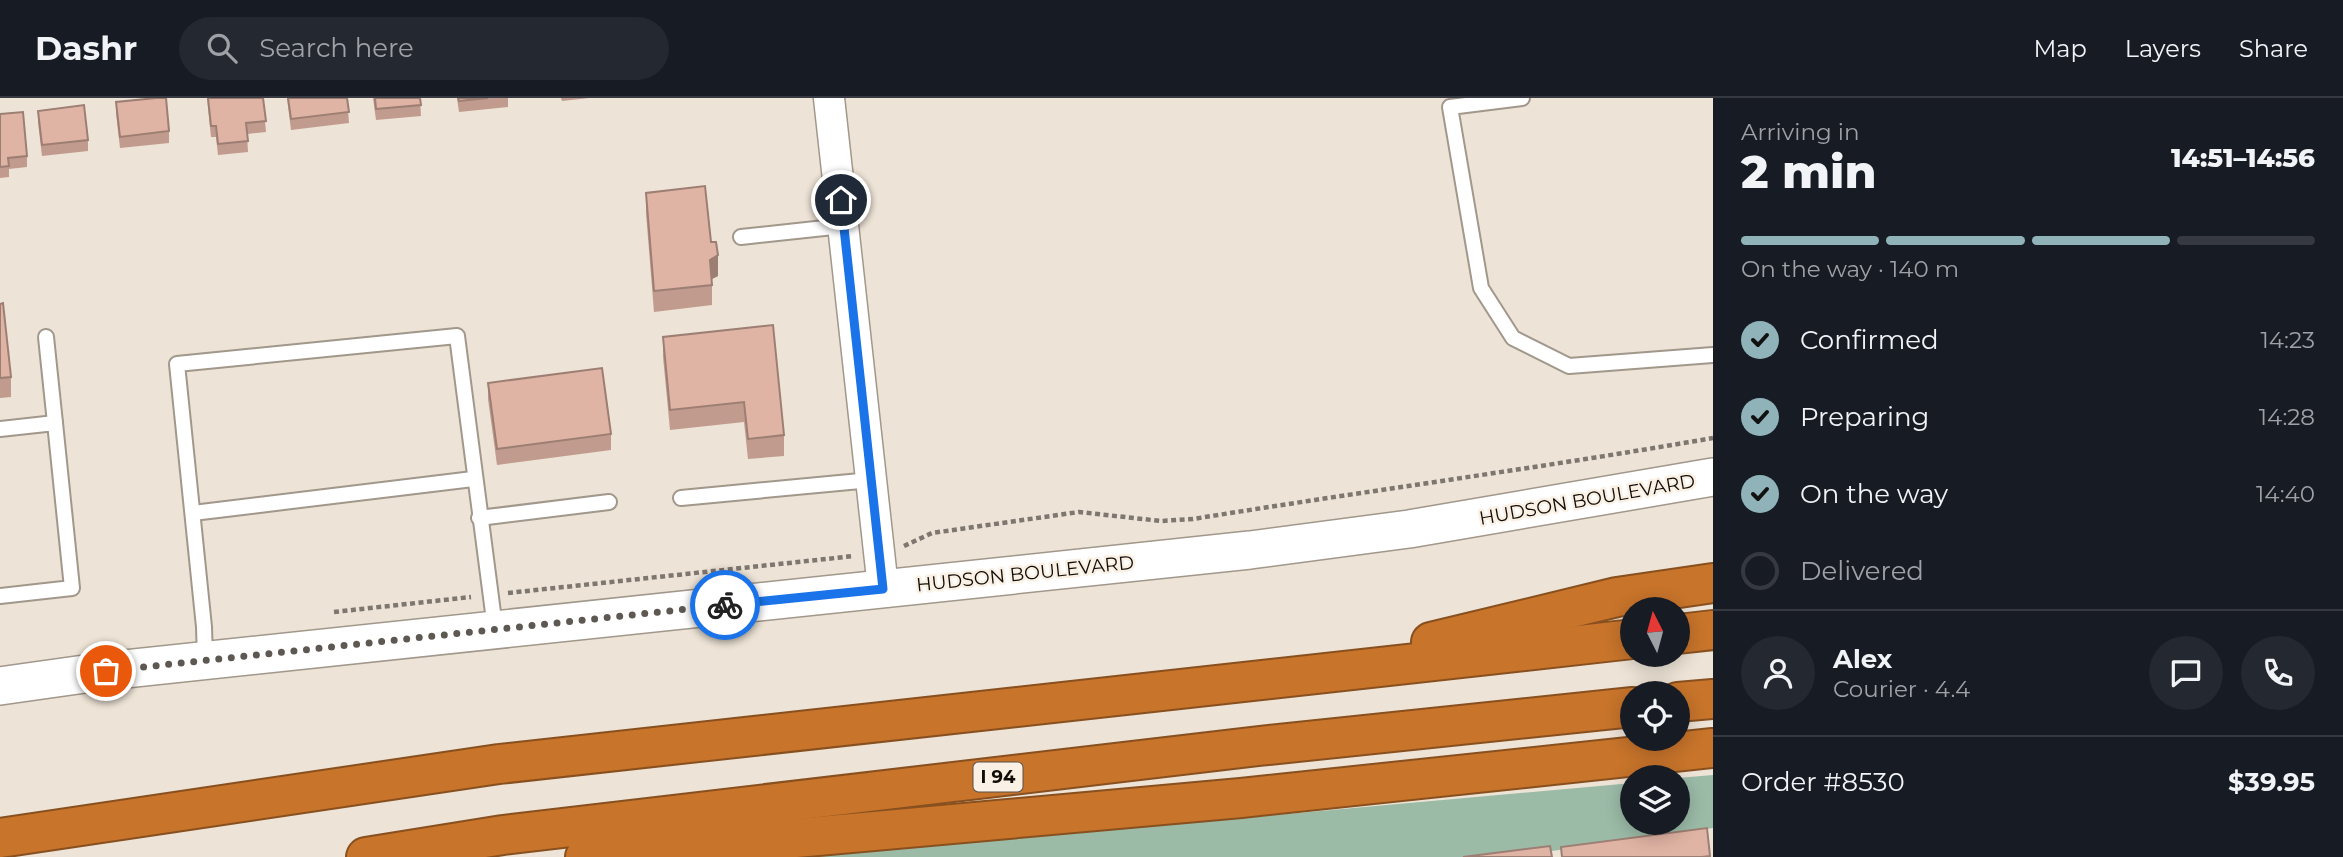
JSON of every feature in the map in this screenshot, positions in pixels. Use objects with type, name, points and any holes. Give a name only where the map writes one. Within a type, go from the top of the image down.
[{"type":"highway","points":[[1265,681],[1617,597],[1713,583]]},
{"type":"highway","points":[[1690,633],[1713,630]]},
{"type":"highway","points":[[0,838],[499,764],[1620,640]]},
{"type":"highway","points":[[1690,701],[1713,698]]},
{"type":"highway","name":"I 94","points":[[366,857],[503,835],[1259,746],[1620,708]]},
{"type":"highway","points":[[585,857],[1241,798],[1713,748]]},
{"type":"street","points":[[829,98],[883,589]]},
{"type":"street","name":"HUDSON BOULEVARD","points":[[0,686],[205,661],[1250,550],[1409,529],[1713,477]]},
{"type":"lane","points":[[1522,98],[1450,107],[1481,288],[1513,338],[1569,366],[1713,355]]},
{"type":"lane","points":[[741,237],[844,226]]},
{"type":"lane","points":[[205,661],[177,364],[457,336],[473,479],[495,630]]},
{"type":"lane","points":[[0,596],[72,588],[46,337]]},
{"type":"lane","points":[[0,429],[55,423]]},
{"type":"lane","points":[[193,513],[473,479]]},
{"type":"lane","points":[[681,498],[871,480]]},
{"type":"lane","points":[[479,518],[609,502]]},
{"type":"green space","points":[[1713,775],[1713,828],[1690,831],[1690,777]]},
{"type":"green space","points":[[1620,784],[1620,835],[1664,835],[1510,857],[809,857]]},
{"type":"building","points":[[166,98],[169,131],[120,137],[116,102]]},
{"type":"building","points":[[208,98],[263,98],[266,121],[246,123],[248,141],[218,144],[216,126],[211,126]]},
{"type":"building","points":[[288,98],[347,98],[349,112],[291,119]]},
{"type":"building","points":[[375,98],[420,98],[421,105],[376,109]]},
{"type":"building","points":[[458,98],[488,98],[459,101]]},
{"type":"building","points":[[84,105],[88,140],[42,145],[38,111]]},
{"type":"building","points":[[23,112],[27,156],[8,158],[9,166],[0,167],[0,114]]},
{"type":"building","points":[[705,186],[711,242],[716,242],[718,255],[710,260],[712,285],[654,291],[646,193]]},
{"type":"building","points":[[3,303],[11,377],[0,378],[0,304]]},
{"type":"building","points":[[773,325],[784,435],[748,439],[744,402],[670,410],[663,337]]},
{"type":"building","points":[[602,368],[611,434],[497,449],[488,383]]},
{"type":"building","points":[[1707,828],[1710,856],[1562,857],[1561,847],[1653,835],[1690,835],[1690,830]]},
{"type":"building","points":[[1550,846],[1552,857],[1463,857]]},
{"type":"way so far","points":[[106,671],[725,605]]},
{"type":"route","points":[[725,605],[883,589],[841,200]]}]
